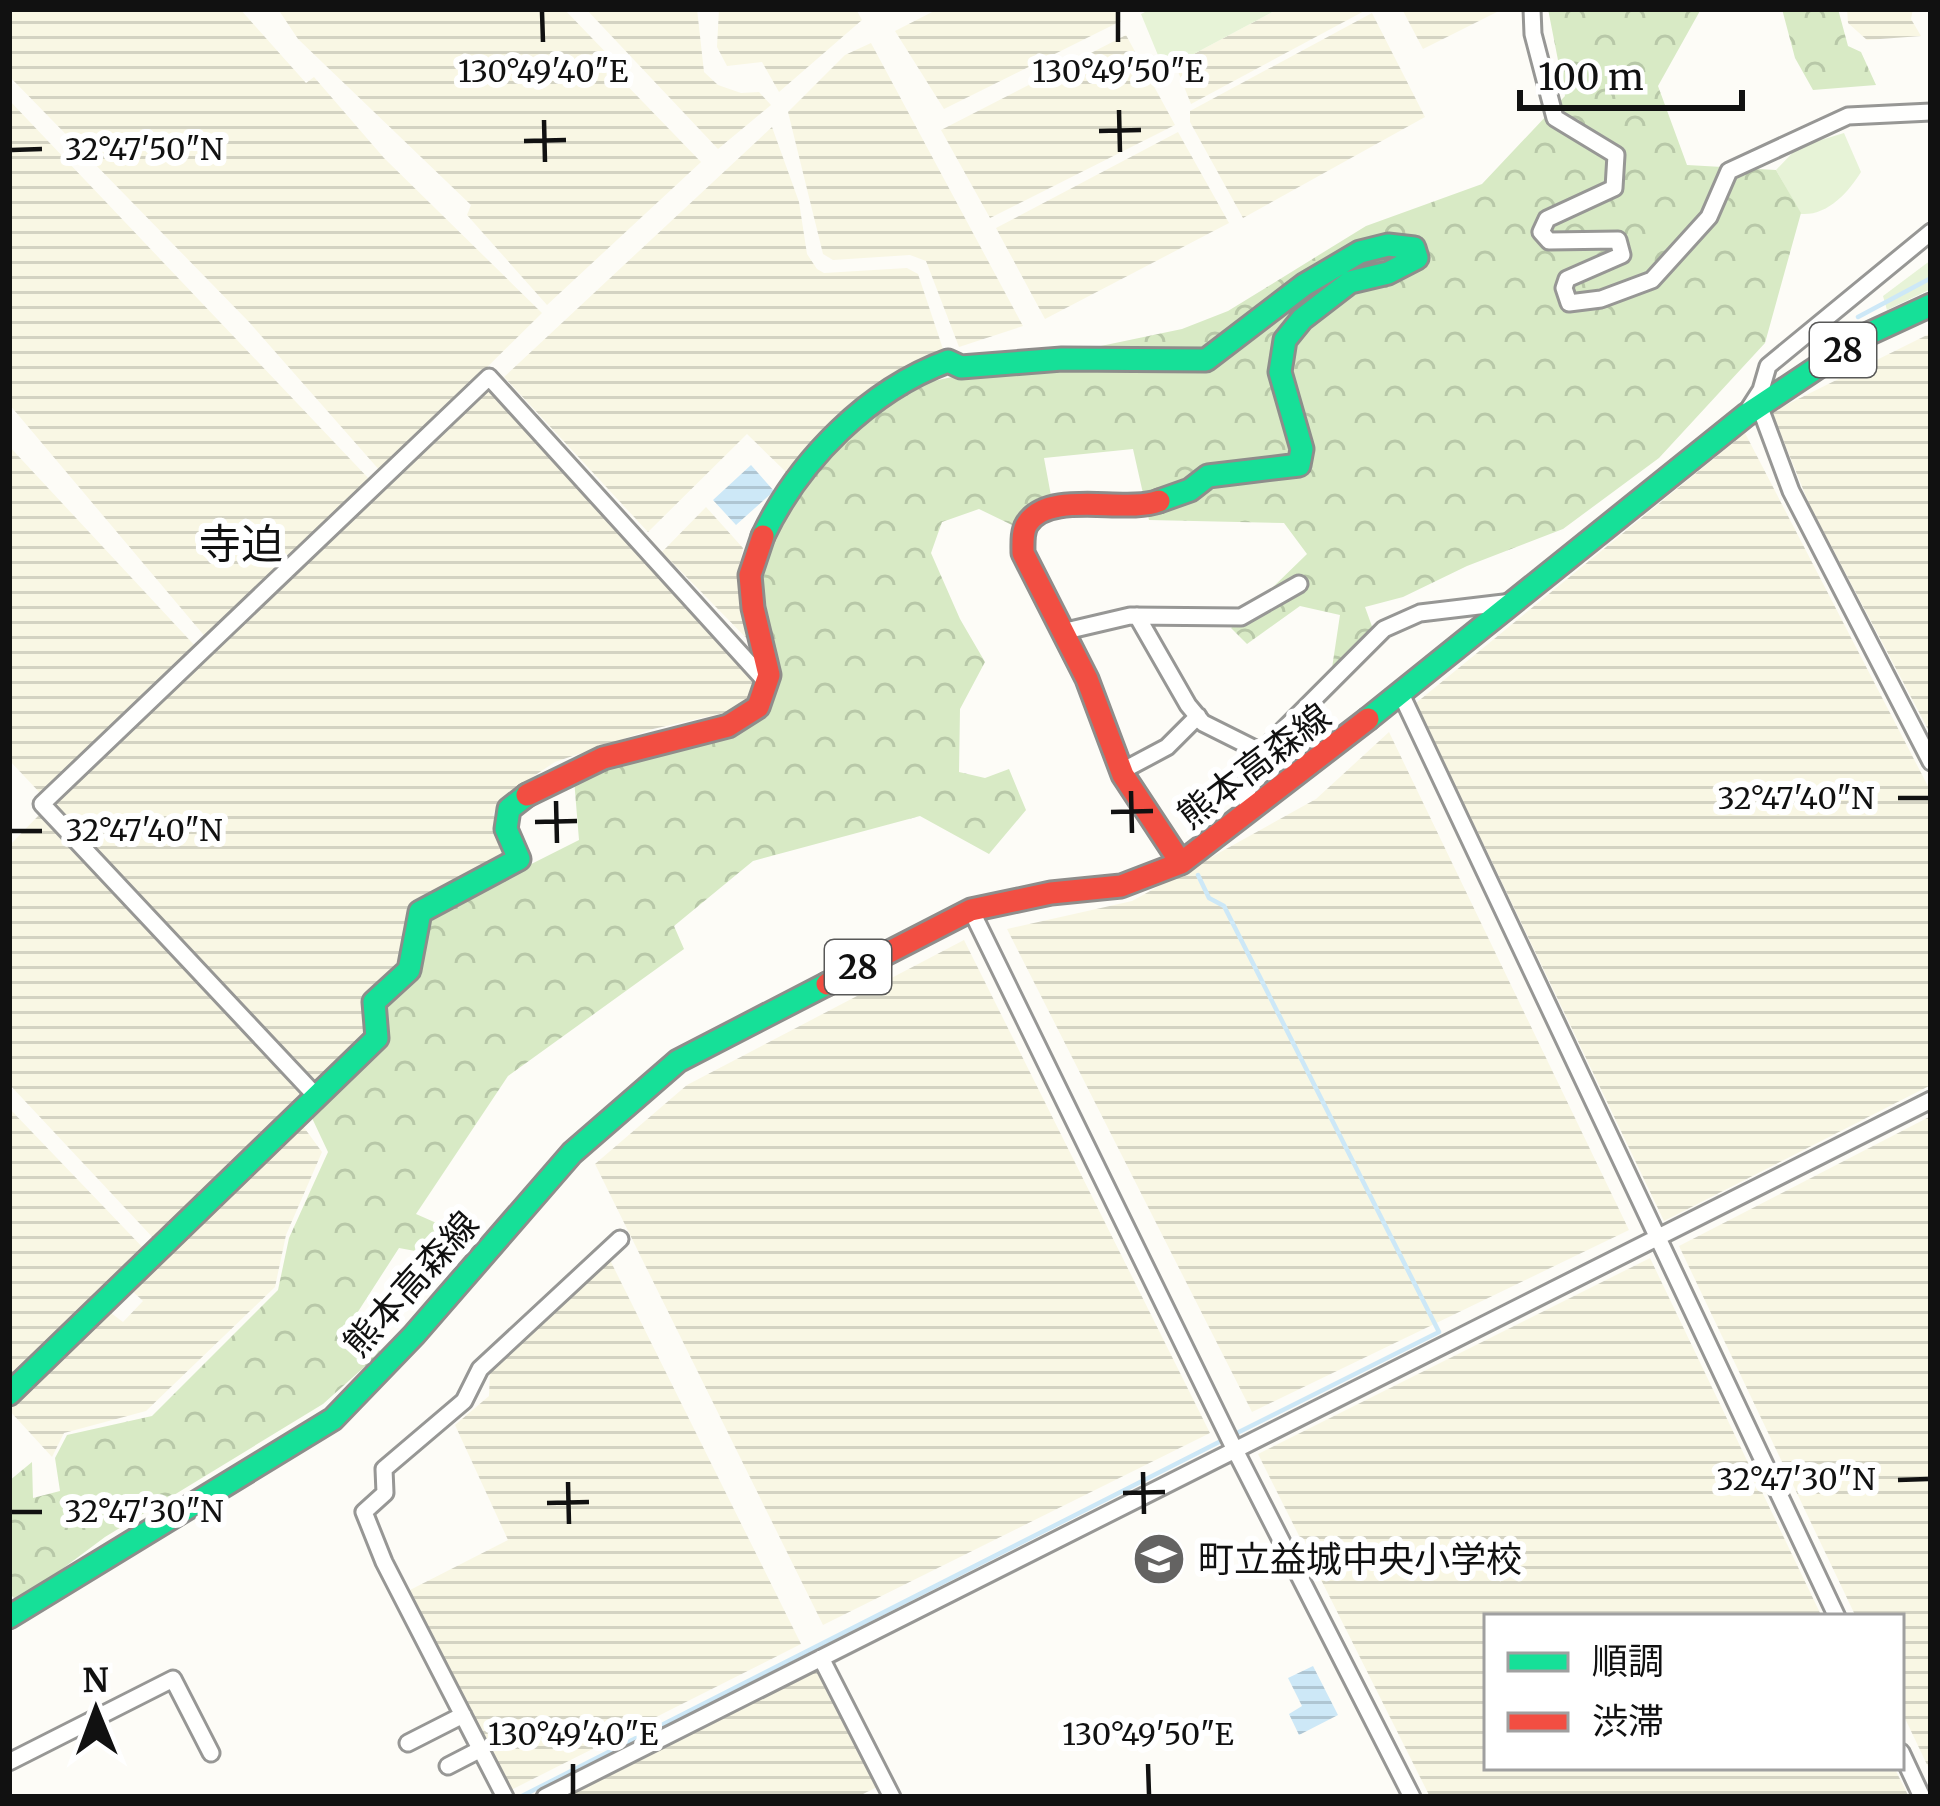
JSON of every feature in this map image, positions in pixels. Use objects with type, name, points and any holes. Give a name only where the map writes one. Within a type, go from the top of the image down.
[{"type":"street","points":[[1532,9],[1533,34],[1555,118],[1616,155],[1618,170],[1615,188],[1547,219],[1541,232],[1549,241],[1563,244],[1618,240],[1622,255],[1567,279],[1564,288],[1569,303],[1601,299],[1652,280],[1709,217],[1729,171],[1848,116],[1931,112]]},
{"type":"street","points":[[1931,232],[1768,366],[1752,410],[1931,762]]},
{"type":"street","points":[[9,1394],[377,1038],[374,1002],[409,970],[420,913],[519,859],[506,829],[508,809],[580,767],[668,739],[733,725],[758,707],[769,684],[768,655],[750,599],[750,574],[770,521],[820,455],[893,386],[948,361],[961,368],[1062,359],[1206,360],[1304,285],[1360,252],[1388,245],[1414,248],[1417,258],[1388,273],[1349,282],[1302,319],[1285,340],[1280,372],[1302,448],[1300,466],[1208,476],[1190,490],[1147,506],[1072,504],[1029,520],[1024,530],[1023,553],[1066,631],[1121,772],[1181,863]]},
{"type":"street","name":"熊本高森線","points":[[9,1617],[333,1419],[414,1335],[572,1153],[678,1061],[971,910],[1051,893],[1121,886],[1181,863],[1401,694],[1752,410],[1866,335],[1931,305]]},
{"type":"street","points":[[316,1096],[42,804],[489,377],[769,684]]},
{"type":"street","points":[[1066,631],[1137,616],[1241,617],[1299,584]]},
{"type":"street","points":[[1247,813],[1248,779],[1263,753],[1384,629],[1420,614],[1515,602]]},
{"type":"street","points":[[1137,616],[1198,716],[1263,753]]},
{"type":"street","points":[[1401,694],[1836,1614]]},
{"type":"street","points":[[1121,772],[1167,747],[1198,716]]},
{"type":"street","points":[[971,910],[1234,1448],[1412,1797]]},
{"type":"street","points":[[545,1797],[1931,1100]]},
{"type":"street","points":[[505,1797],[384,1562],[364,1512],[385,1493],[384,1469],[464,1401],[480,1369],[620,1239]]},
{"type":"street","points":[[821,1658],[892,1797]]},
{"type":"street","points":[[9,1762],[173,1679],[211,1753]]},
{"type":"street","points":[[408,1743],[463,1715]]},
{"type":"street","points":[[448,1766],[481,1749]]},
{"type":"street","points":[[1904,1758],[1922,1797]]},
{"type":"shaded area","points":[[9,9],[240,9],[306,83],[314,77],[384,158],[542,313],[381,472],[249,322],[9,76]]},
{"type":"shaded area","points":[[278,9],[564,9],[616,63],[613,71],[701,162],[547,305],[467,215],[471,205],[298,39]]},
{"type":"shaded area","points":[[586,9],[697,9],[704,72],[718,85],[741,93],[759,92],[771,105],[718,149]]},
{"type":"shaded area","points":[[719,9],[856,9],[862,20],[779,92],[762,62],[727,66],[717,47]]},
{"type":"shaded area","points":[[938,9],[1115,9],[1121,21],[944,109],[895,31]]},
{"type":"shaded area","points":[[1278,9],[1368,9],[1191,104],[1175,64]]},
{"type":"shaded area","points":[[1402,9],[1503,9],[1423,49]]},
{"type":"shaded area","points":[[1847,9],[1913,9],[1911,19],[1921,36],[1867,40],[1848,23]]},
{"type":"shaded area","points":[[1372,13],[1425,117],[1243,218],[1190,122],[1190,111]]},
{"type":"shaded area","points":[[1126,35],[1175,125],[990,218],[941,130]]},
{"type":"shaded area","points":[[871,43],[1023,326],[959,347],[926,261],[910,255],[833,260],[823,254],[788,112],[845,55]]},
{"type":"shaded area","points":[[9,100],[371,481],[207,639],[9,404]]},
{"type":"shaded area","points":[[772,127],[799,202],[807,254],[817,269],[824,273],[907,268],[918,274],[943,349],[892,375],[787,473],[747,434],[648,532],[504,377]]},
{"type":"shaded area","points":[[1178,132],[1229,223],[1045,319],[996,228]]},
{"type":"shaded area","points":[[1931,333],[1931,735],[1809,504],[1772,412]]},
{"type":"shaded area","points":[[488,388],[756,679],[755,706],[653,729],[555,762],[504,796],[493,814],[512,852],[399,969],[369,1034],[320,1086],[52,804]]},
{"type":"shaded area","points":[[1745,433],[1931,792],[1931,1085],[1664,1221],[1416,703]]},
{"type":"shaded area","points":[[9,446],[197,648],[41,794],[9,760]]},
{"type":"shaded area","points":[[706,507],[743,548],[737,576],[760,652],[662,552]]},
{"type":"shaded area","points":[[1389,732],[1629,1230],[1252,1412],[1007,929],[1132,901],[1316,799]]},
{"type":"shaded area","points":[[40,814],[306,1096],[156,1241],[9,1084],[9,846]]},
{"type":"shaded area","points":[[964,940],[1210,1433],[823,1625],[595,1164],[687,1085]]},
{"type":"shaded area","points":[[9,1108],[148,1253],[9,1383]]},
{"type":"shaded area","points":[[1931,1116],[1931,1773],[1904,1716],[1904,1614],[1855,1614],[1679,1246]]},
{"type":"shaded area","points":[[300,1122],[322,1152],[286,1235],[275,1287],[146,1411],[64,1433],[52,1457],[9,1410],[9,1402],[107,1310],[123,1322],[143,1301],[129,1288]]},
{"type":"shaded area","points":[[1650,1258],[1821,1614],[1484,1614],[1484,1770],[1896,1770],[1909,1797],[1430,1797],[1258,1454]]},
{"type":"shaded area","points":[[610,1260],[801,1644],[511,1790],[410,1590],[508,1540],[455,1425],[489,1396],[490,1371]]},
{"type":"shaded area","points":[[817,1669],[879,1786],[857,1797],[575,1797],[572,1791]]},
{"type":"green space","points":[[1151,9],[1278,9],[1175,64],[1162,65],[1141,14]]},
{"type":"green space","points":[[1548,9],[1701,9],[1658,86],[1687,165],[1776,170],[1801,213],[1765,343],[1659,458],[1563,529],[1403,597],[1365,607],[1374,632],[1332,668],[1340,615],[1300,606],[1247,644],[1231,628],[1307,554],[1284,523],[1149,520],[1133,449],[1044,458],[1052,501],[1012,525],[979,509],[942,522],[931,553],[985,662],[960,709],[959,772],[985,778],[1009,769],[1026,810],[989,854],[920,816],[753,861],[674,926],[684,949],[508,1076],[416,1214],[441,1225],[426,1253],[399,1248],[352,1321],[381,1352],[323,1404],[105,1537],[22,1599],[14,1598],[9,1593],[9,1481],[32,1462],[33,1498],[60,1491],[55,1458],[67,1435],[152,1416],[278,1290],[289,1238],[328,1152],[312,1118],[385,1043],[382,1006],[428,916],[579,840],[574,779],[672,744],[762,720],[777,678],[760,603],[758,570],[777,521],[826,456],[895,389],[1182,329],[1228,311],[1366,226],[1482,184],[1565,96]]},
{"type":"green space","points":[[1782,9],[1838,9],[1848,46],[1861,52],[1876,85],[1813,90],[1795,58]]},
{"type":"green space","points":[[1844,133],[1861,172],[1836,202],[1801,214],[1776,170],[1798,147]]},
{"type":"green space","points":[[1931,260],[1931,289],[1887,310],[1883,296]]},
{"type":"water","points":[[751,465],[774,491],[736,525],[713,500]]},
{"type":"water","points":[[1313,1666],[1338,1715],[1299,1735],[1289,1714],[1302,1706],[1288,1678]]},
{"type":"waterway","points":[[1858,317],[1931,278]]},
{"type":"waterway","points":[[1198,875],[1209,898],[1224,906],[1439,1332],[1233,1435]]},
{"type":"waterway","points":[[520,1797],[1223,1440]]},
{"type":"traffic: fast","points":[[763,536],[796,481],[839,431],[891,390],[948,361],[961,367],[1062,359],[1206,360],[1304,285],[1360,252],[1388,245],[1414,248],[1417,258],[1388,273],[1350,282],[1302,319],[1285,340],[1280,372],[1302,449],[1299,465],[1208,476],[1190,490],[1159,501]]},
{"type":"traffic: fast","points":[[1368,719],[1746,415],[1866,335],[1931,305]]},
{"type":"traffic: fast","points":[[9,1394],[377,1038],[374,1002],[409,970],[420,912],[519,859],[506,829],[509,809],[527,795]]},
{"type":"traffic: fast","points":[[9,1617],[333,1419],[414,1335],[572,1153],[678,1061],[827,984]]},
{"type":"traffic: jam","points":[[1159,501],[1052,507],[1027,524],[1023,553],[1087,679],[1123,775],[1181,863]]},
{"type":"traffic: jam","points":[[527,795],[603,758],[728,726],[758,707],[769,675],[750,575],[763,536]]},
{"type":"traffic: jam","points":[[827,984],[971,910],[1051,893],[1121,886],[1181,863],[1368,719]]},
{"type":"place","name":"町立益城中央小学校","points":[[1159,1559]]},
{"type":"district","name":"寺迫","points":[[241,544]]}]
